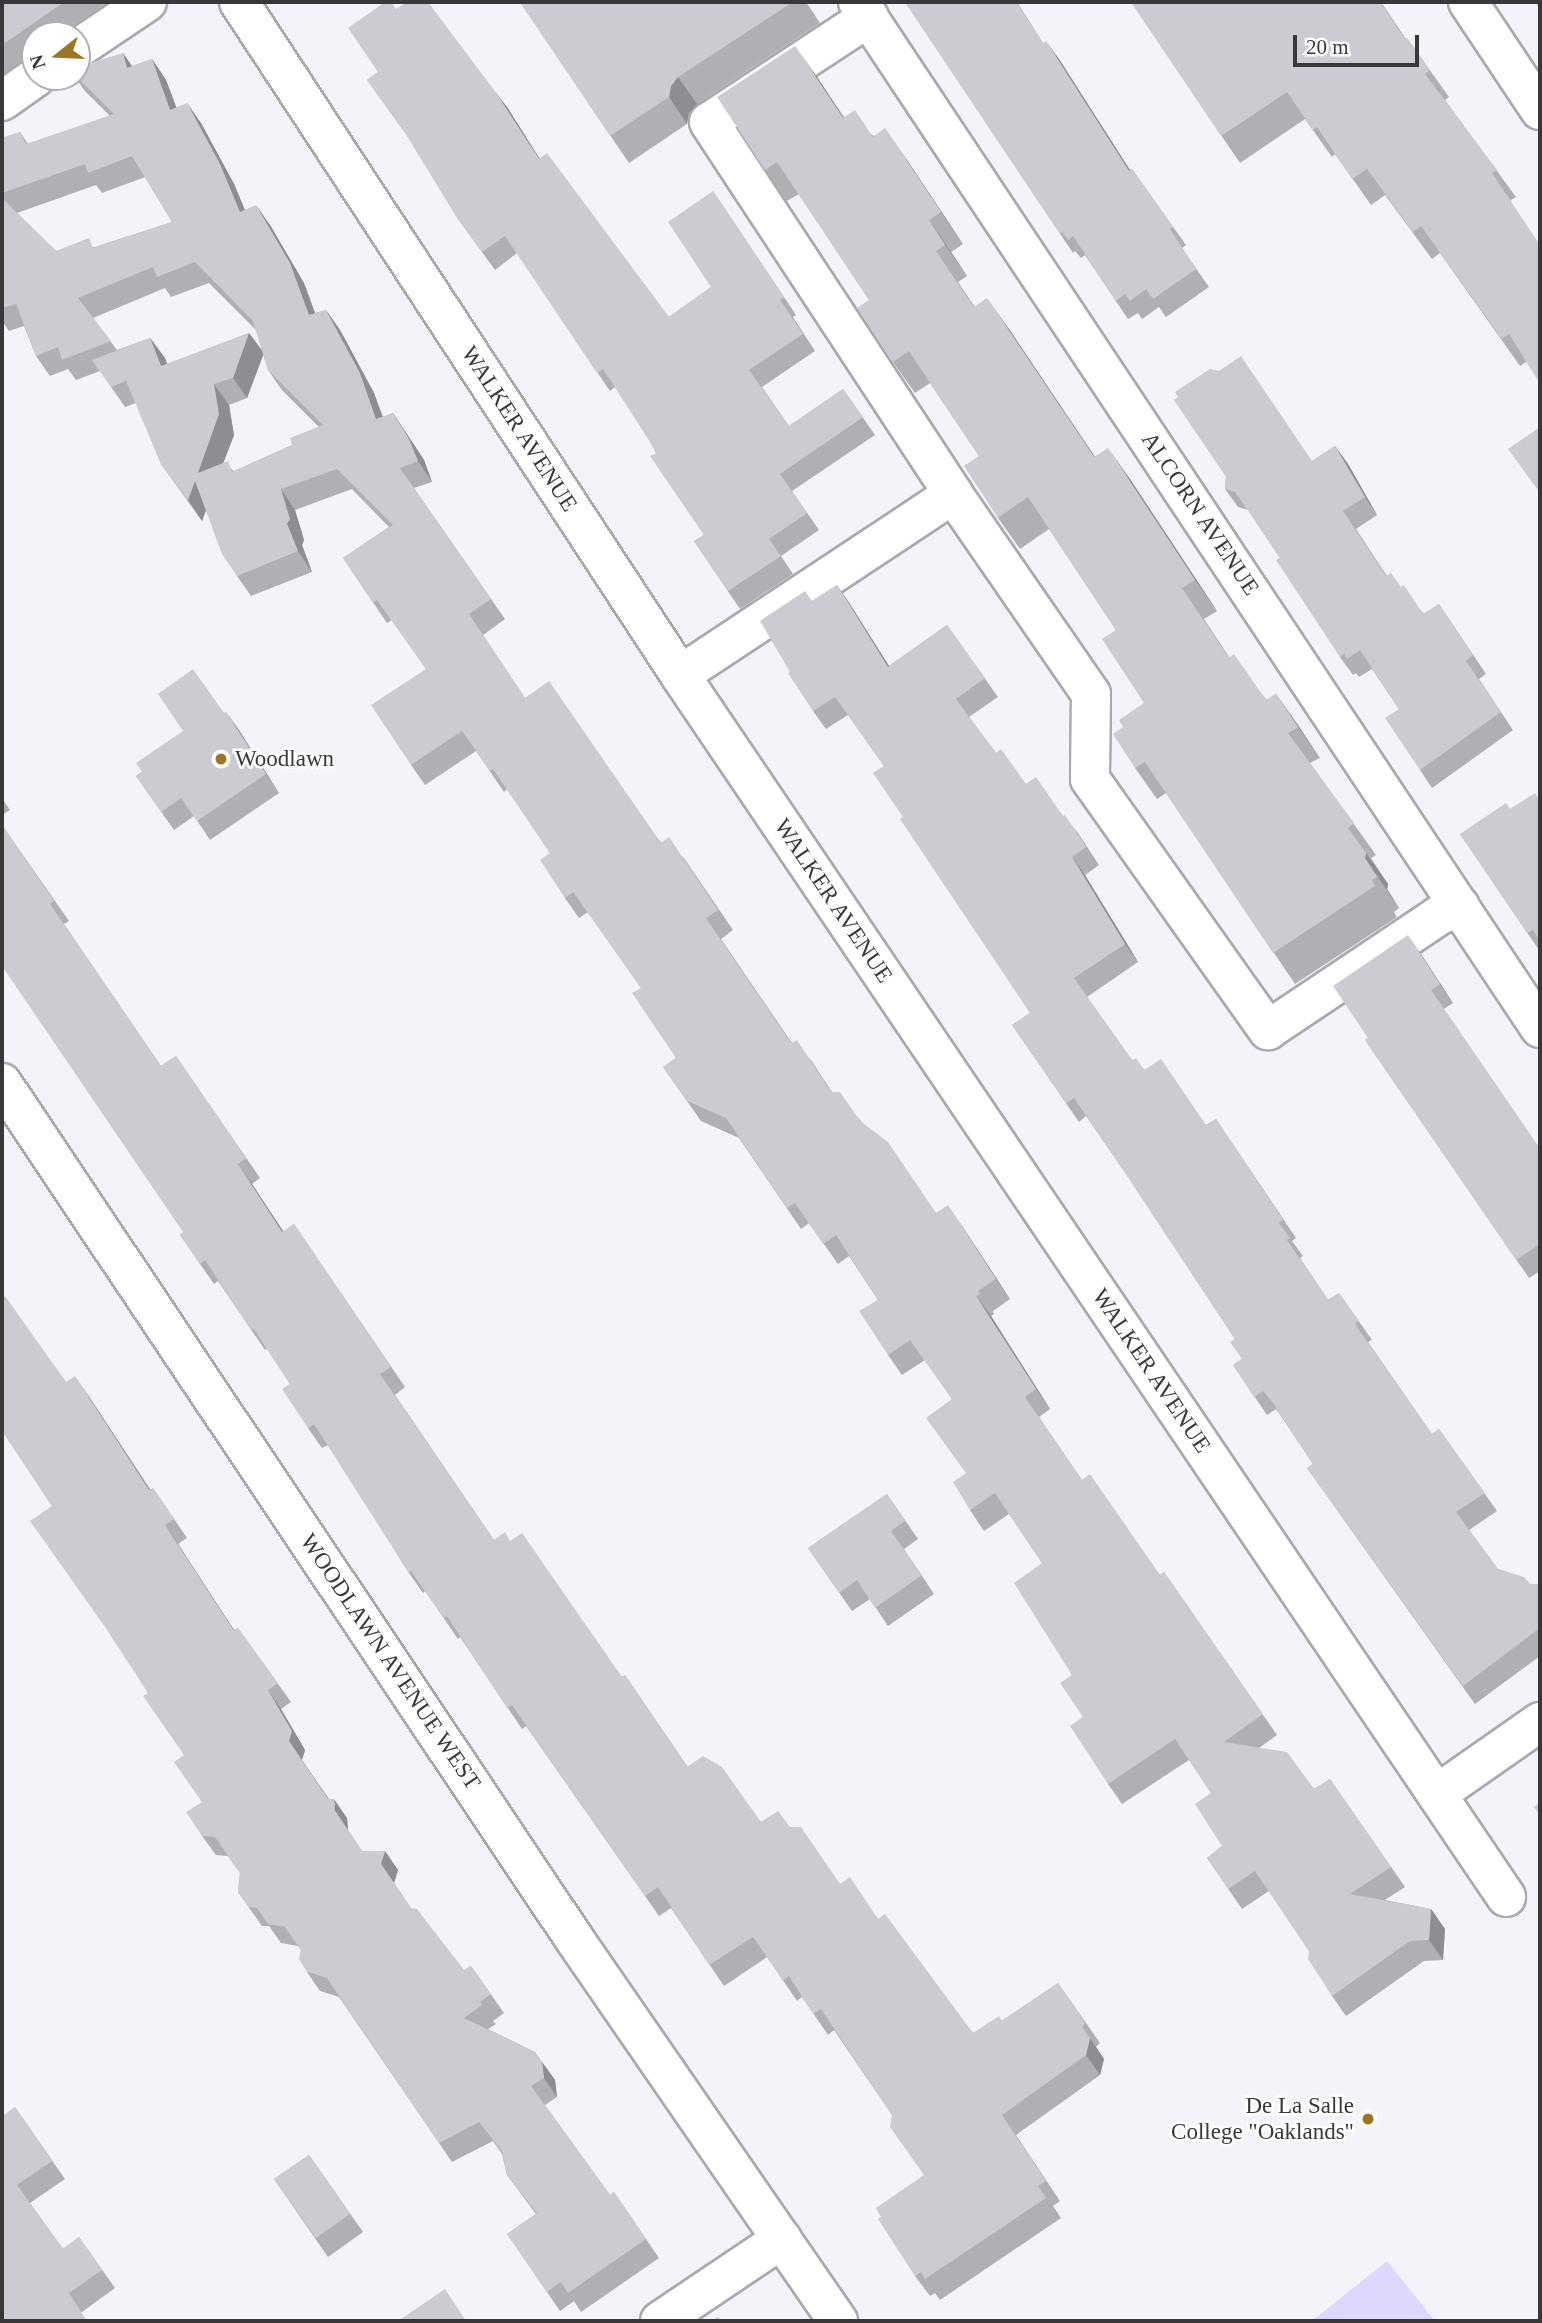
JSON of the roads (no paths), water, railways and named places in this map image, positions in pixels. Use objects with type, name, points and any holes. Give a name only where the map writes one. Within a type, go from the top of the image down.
[{"type":"street","points":[[91,40],[147,2]]},
{"type":"street","name":"WALKER AVENUE","points":[[239,2],[680,675],[1506,1897]]},
{"type":"street","points":[[1468,2],[1540,110]]},
{"type":"street","points":[[863,10],[709,122],[953,494],[1091,694],[1090,779],[1268,1030],[1438,916],[1460,906]]},
{"type":"street","name":"ALCORN AVENUE","points":[[863,10],[1540,1028]]},
{"type":"street","points":[[2,100],[21,87]]},
{"type":"street","points":[[680,675],[953,494]]},
{"type":"street","name":"WOODLAWN AVENUE WEST","points":[[2,1083],[573,1937],[838,2321]]},
{"type":"street","points":[[1437,1794],[1540,1722]]},
{"type":"street","points":[[660,2321],[782,2239]]},
{"type":"place","name":"Woodlawn","points":[[221,759]]},
{"type":"place","name":"De La Salle College \"Oaklands\"","points":[[1368,2119]]}]
